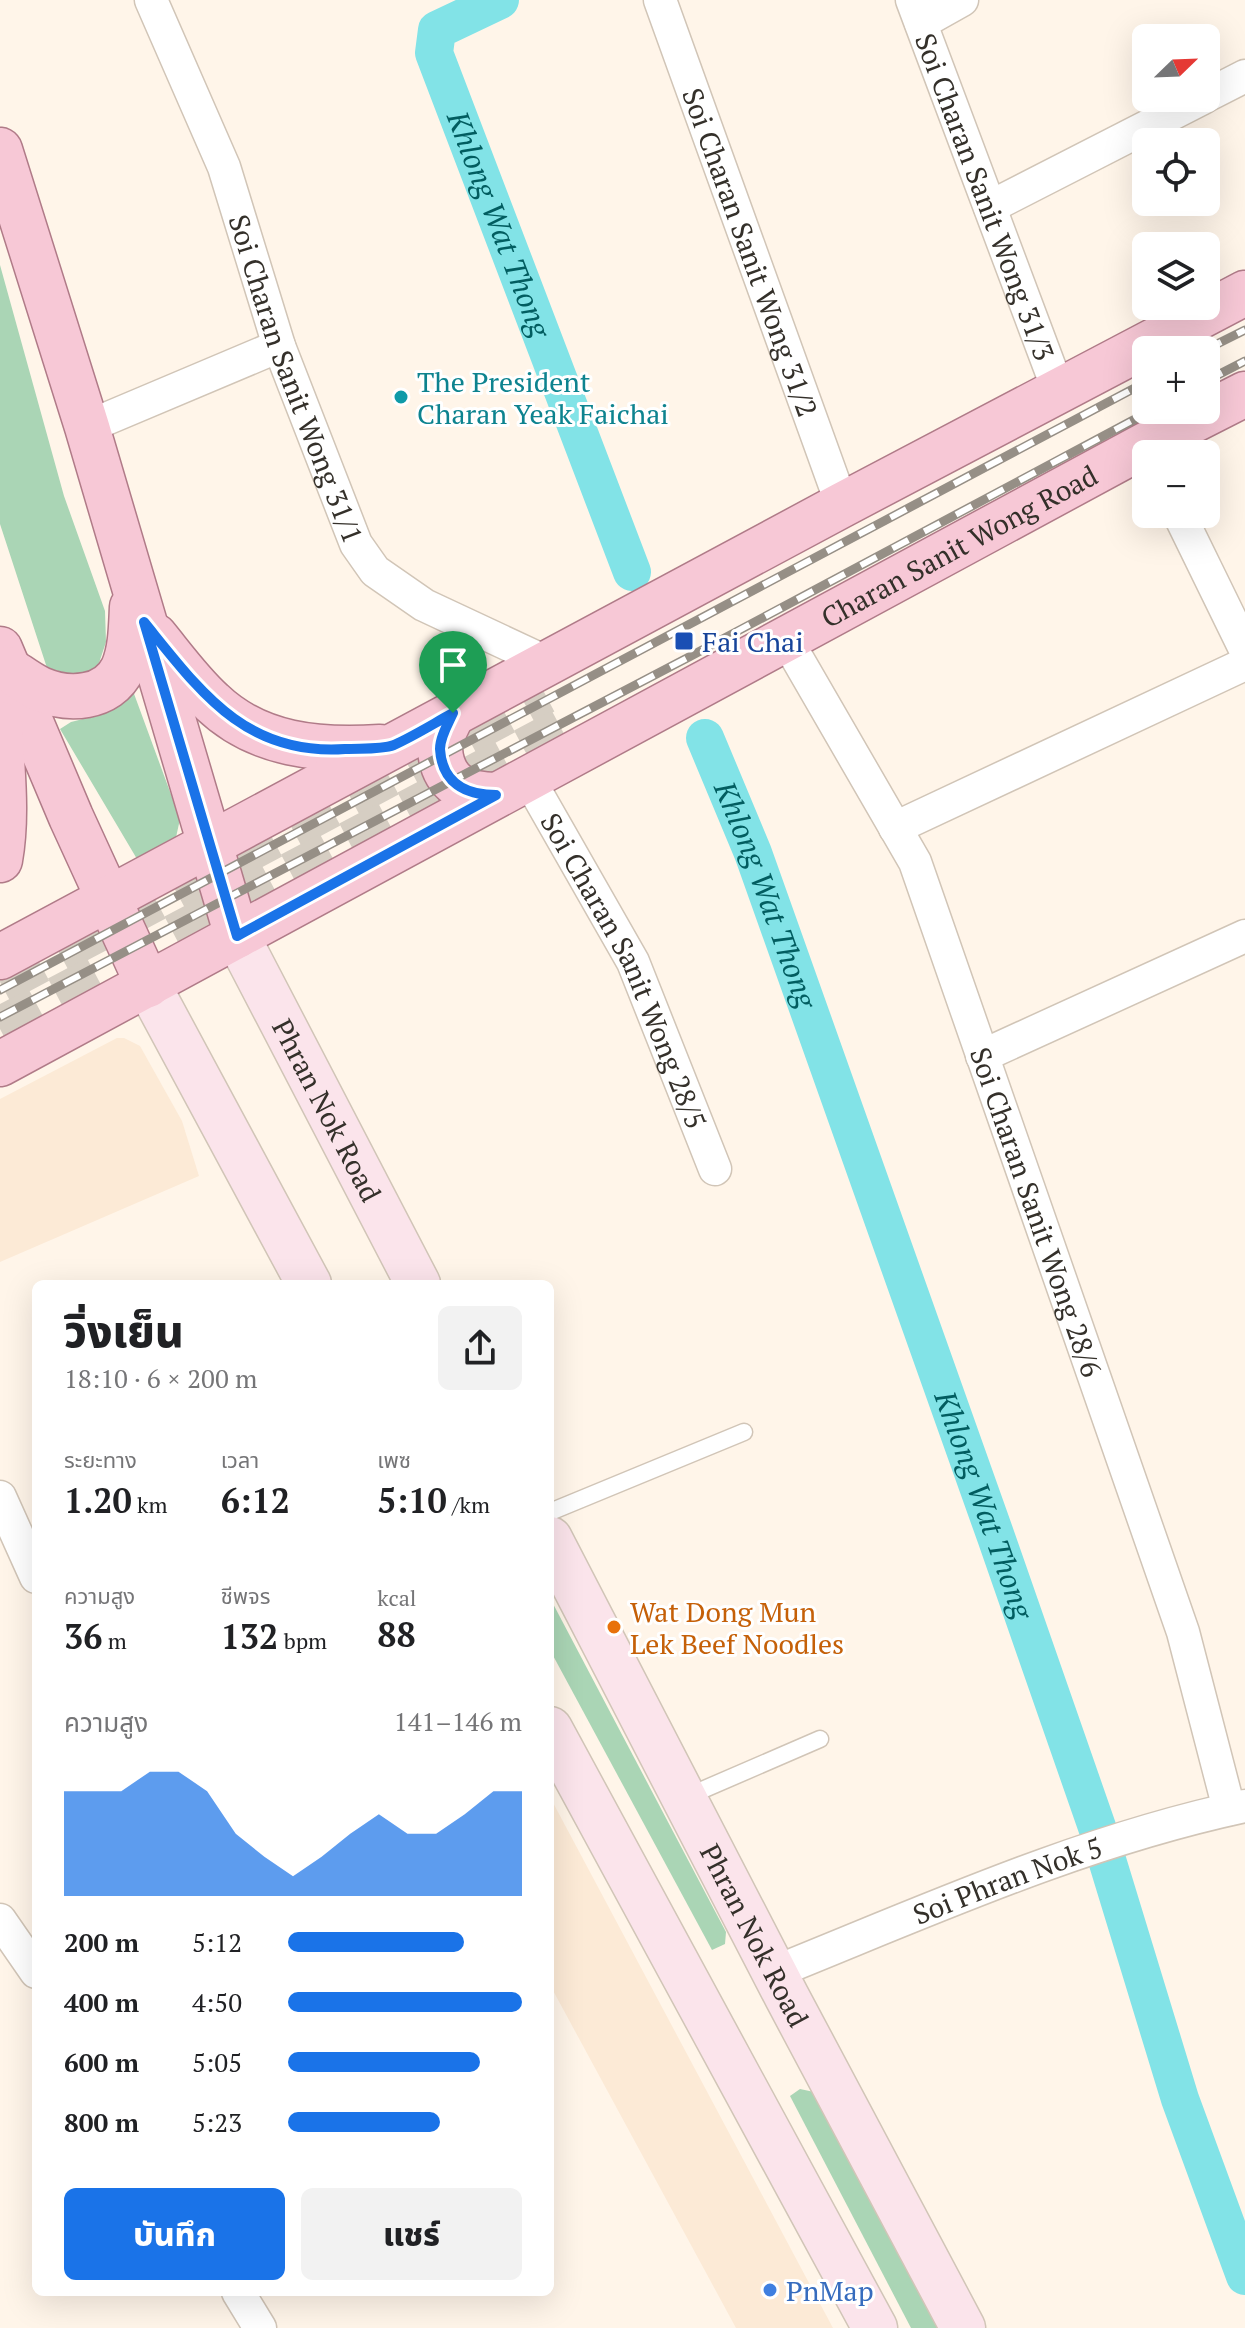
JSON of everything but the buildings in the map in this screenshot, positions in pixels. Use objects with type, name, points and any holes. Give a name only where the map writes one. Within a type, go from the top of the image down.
[{"type":"main road","points":[[0,150],[87,427],[237,936]]},
{"type":"main road","name":"Charan Sanit Wong Road","points":[[552,695],[842,505],[1245,293]]},
{"type":"main road","points":[[1215,336],[1245,320]]},
{"type":"main road","points":[[1220,381],[1245,368]]},
{"type":"main road","name":"Charan Sanit Wong Road","points":[[552,695],[1132,381]]},
{"type":"main road","name":"Charan Sanit Wong Road","points":[[0,957],[453,713],[552,695],[1245,394]]},
{"type":"main road","name":"Charan Sanit Wong Road","points":[[0,1064],[786,639],[1154,436]]},
{"type":"main road","points":[[4,659],[38,688],[78,697],[103,689],[122,670],[139,605]]},
{"type":"main road","points":[[139,605],[212,703],[237,722],[264,736],[303,747],[337,750],[391,746]]},
{"type":"main road","points":[[4,659],[148,985],[307,1280]]},
{"type":"main road","points":[[453,713],[440,748],[453,782],[475,795],[512,786]]},
{"type":"main road","points":[[0,724],[4,838],[0,860]]},
{"type":"main road","name":"Phran Nok Road","points":[[237,936],[416,1280]]},
{"type":"main road","name":"Phran Nok Road","points":[[554,1547],[963,2328]]},
{"type":"main road","points":[[554,1736],[875,2328]]},
{"type":"street","name":"Soi Charan Sanit Wong 31/1","points":[[151,0],[224,167],[279,346],[356,544],[375,571],[552,695]]},
{"type":"street","name":"Soi Charan Sanit Wong 31/2","points":[[660,0],[842,505]]},
{"type":"street","points":[[916,12],[962,0]]},
{"type":"street","name":"Soi Charan Sanit Wong 31/3","points":[[916,12],[1059,392]]},
{"type":"street","points":[[1220,89],[1245,76]]},
{"type":"street","points":[[990,207],[1175,112]]},
{"type":"street","points":[[87,427],[279,346]]},
{"type":"street","points":[[1186,528],[1245,649]]},
{"type":"street","name":"Soi Charan Sanit Wong 28/6","points":[[786,639],[915,862],[1183,1632],[1237,1808]]},
{"type":"street","points":[[895,828],[1245,664]]},
{"type":"street","name":"Soi Charan Sanit Wong 28/5","points":[[512,786],[633,962],[715,1169]]},
{"type":"street","points":[[982,1056],[1245,936]]},
{"type":"street","points":[[0,1497],[32,1568]]},
{"type":"street","name":"Soi Phran Nok 5","points":[[775,1972],[1078,1851],[1237,1808]]},
{"type":"street","points":[[0,1920],[32,1966]]},
{"type":"street","points":[[240,2296],[260,2328]]},
{"type":"lane","points":[[554,1510],[744,1432]]},
{"type":"lane","points":[[684,1798],[820,1739]]},
{"type":"shaded area","points":[[117,1038],[140,1046],[182,1121],[199,1176],[0,1262],[0,1099]]},
{"type":"shaded area","points":[[554,1805],[833,2328],[736,2328],[554,1992]]},
{"type":"green space","points":[[0,265],[64,496],[105,611],[106,642],[97,669],[77,676],[47,668],[0,524]]},
{"type":"green space","points":[[133,691],[180,819],[175,842],[160,856],[137,859],[60,729],[71,722],[99,715]]},
{"type":"green space","points":[[554,1606],[726,1932],[725,1944],[712,1950],[554,1657]]},
{"type":"green space","points":[[800,2089],[814,2092],[938,2328],[911,2328],[790,2096]]},
{"type":"waterway","name":"Khlong Wat Thong","points":[[500,0],[437,30],[434,53],[632,572]]},
{"type":"waterway","name":"Khlong Wat Thong","points":[[705,738],[753,853],[996,1537],[1097,1827],[1180,2099],[1245,2276]]},
{"type":"tunnel","points":[[0,982],[544,692]]},
{"type":"tunnel","points":[[0,1029],[562,730]]},
{"type":"railway","points":[[1220,342],[1245,330]]},
{"type":"railway","points":[[1220,374],[1245,361]]},
{"type":"railway","points":[[0,990],[1132,389]]},
{"type":"railway","points":[[0,1017],[689,657],[1132,421]]},
{"type":"place","name":"The President Charan Yeak Faichai","points":[[401,397]]},
{"type":"place","name":"Fai Chai","points":[[684,641]]},
{"type":"place","name":"Wat Dong Mun Lek Beef Noodles","points":[[614,1627]]},
{"type":"place","name":"PnMap","points":[[770,2290]]},
{"type":"route","points":[[144,622],[212,703],[237,722],[264,736],[303,747],[337,750],[391,746],[453,713],[440,748],[445,767],[453,782],[464,791],[475,795],[496,795],[237,936],[144,622]]}]
